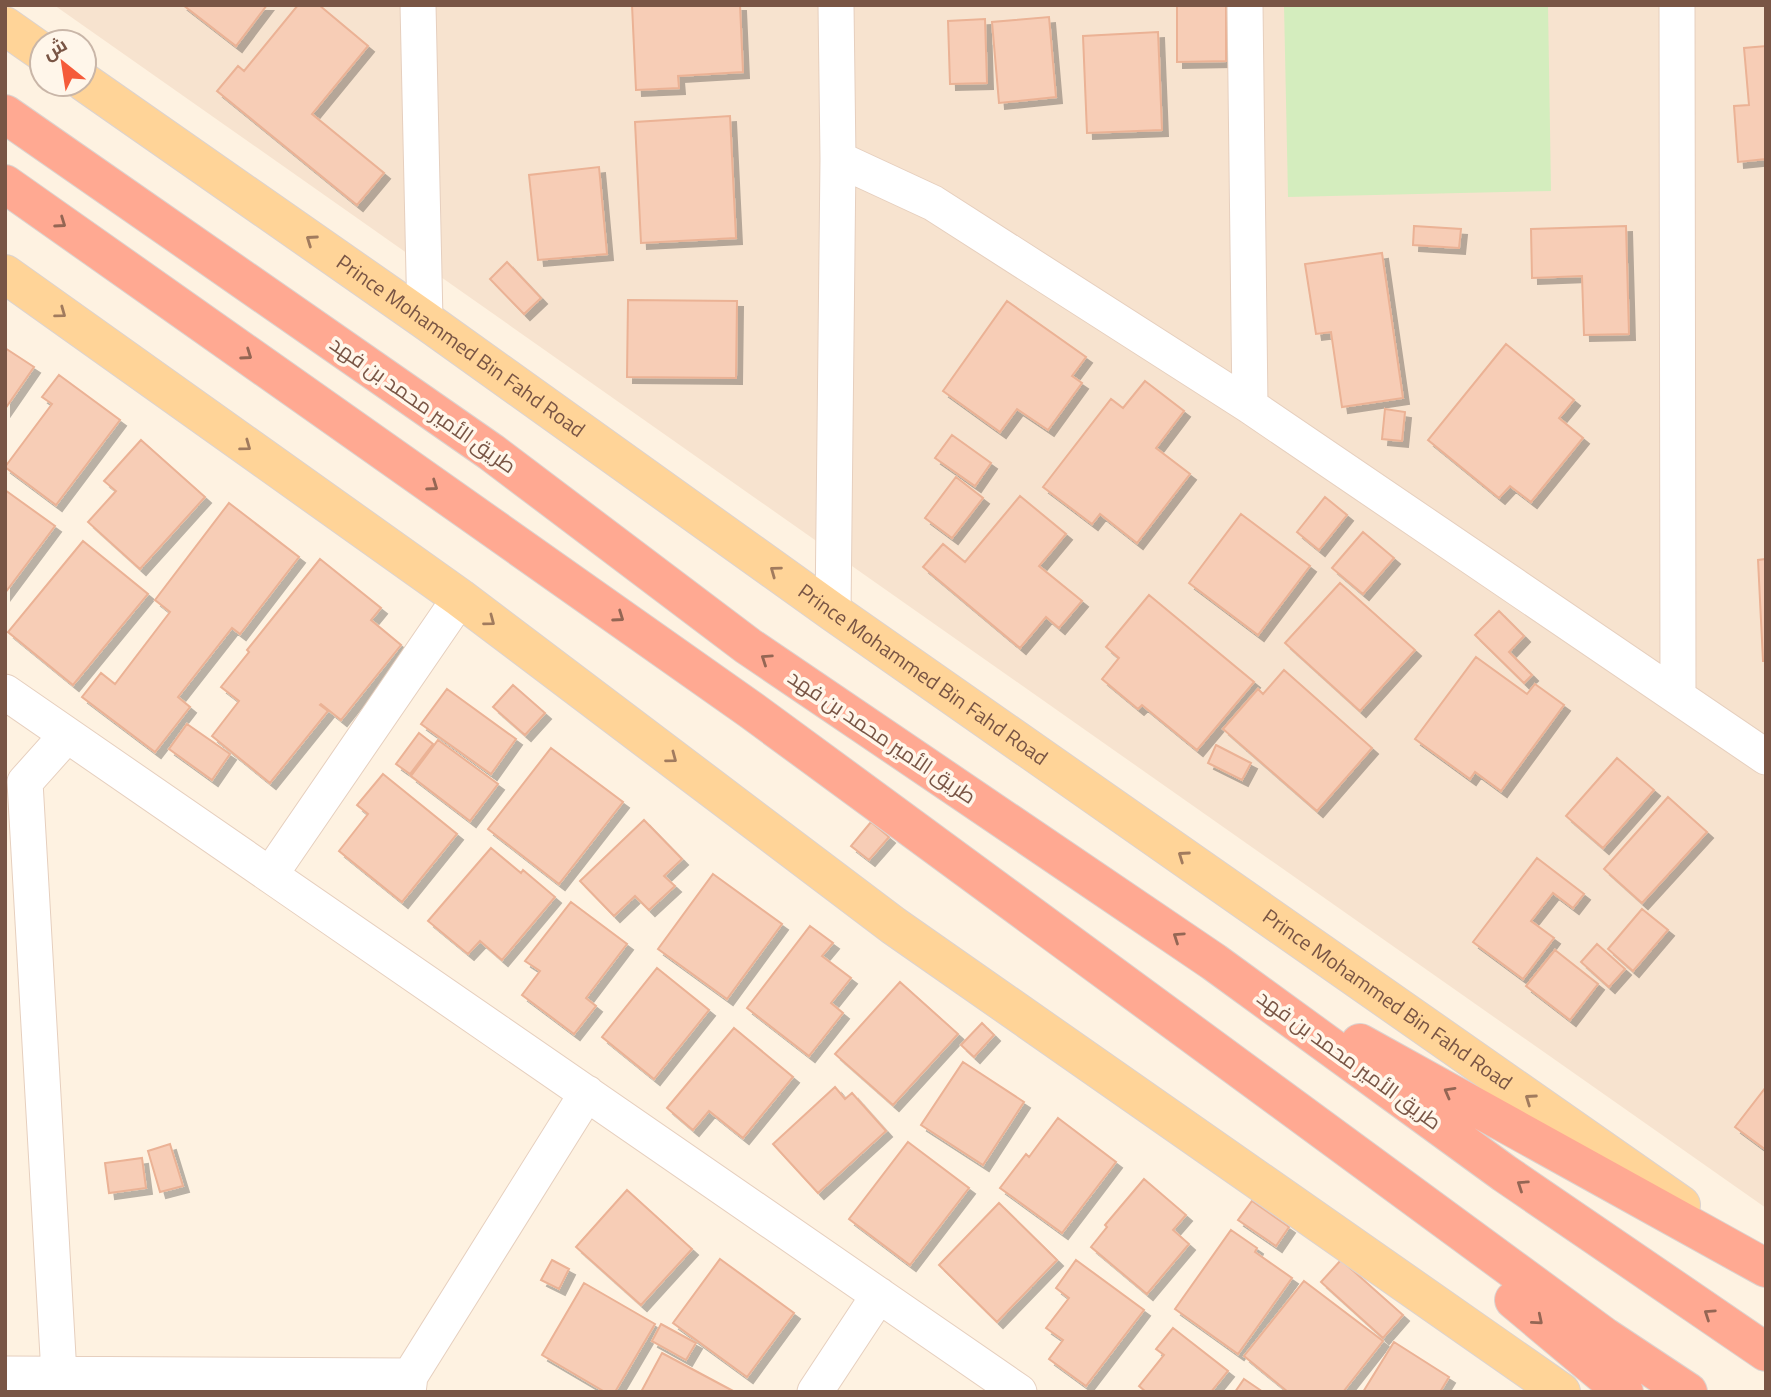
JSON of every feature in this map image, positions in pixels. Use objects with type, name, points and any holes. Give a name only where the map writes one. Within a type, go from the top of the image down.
[{"type":"highway","name":"طريق الأمير محمد بن فهد","points":[[5,114],[491,452],[748,646],[1214,962],[1504,1173],[1766,1352]]},
{"type":"highway","points":[[5,184],[740,702],[1605,1336],[1688,1392]]},
{"type":"highway","points":[[1214,962],[1766,1266]]},
{"type":"highway","points":[[1223,1055],[1624,1392]]},
{"type":"main road","points":[[5,26],[28,42]]},
{"type":"main road","name":"Prince Mohammed Bin Fahd Road","points":[[98,92],[425,320],[833,612],[1766,1266]]},
{"type":"main road","points":[[5,274],[460,598],[894,926],[1554,1390]]},
{"type":"street","points":[[418,5],[425,320]]},
{"type":"street","points":[[833,612],[838,159],[836,5]]},
{"type":"street","points":[[1245,5],[1250,407]]},
{"type":"street","points":[[1677,5],[1678,697]]},
{"type":"street","points":[[838,159],[933,203],[1250,407],[1766,757]]},
{"type":"street","points":[[270,875],[460,598]]},
{"type":"street","points":[[5,692],[1019,1392]]},
{"type":"street","points":[[58,1374],[25,782],[67,735]]},
{"type":"street","points":[[5,1374],[409,1384],[587,1093]]},
{"type":"street","points":[[815,1392],[879,1295]]},
{"type":"shaded area","points":[[54,5],[1766,5],[1766,1208],[98,36],[98,28],[87,28]]},
{"type":"green space","points":[[1284,5],[1548,5],[1551,191],[1288,197]]},
{"type":"building","points":[[183,5],[267,5],[236,46]]},
{"type":"building","points":[[298,5],[319,5],[368,46],[312,114],[384,173],[357,205],[217,91],[238,66],[244,71]]},
{"type":"building","points":[[632,5],[740,5],[743,72],[678,76],[679,88],[636,90]]},
{"type":"building","points":[[1177,5],[1226,5],[1226,61],[1177,62]]},
{"type":"building","points":[[1049,17],[1056,97],[999,103],[992,22]]},
{"type":"building","points":[[985,19],[987,83],[950,84],[948,21]]},
{"type":"building","points":[[1158,32],[1162,130],[1087,133],[1083,36]]},
{"type":"building","points":[[1766,46],[1766,159],[1738,162],[1734,106],[1749,105],[1744,48]]},
{"type":"building","points":[[730,116],[736,238],[641,243],[635,122]]},
{"type":"building","points":[[599,167],[607,254],[538,260],[529,175]]},
{"type":"building","points":[[1414,226],[1461,229],[1459,248],[1413,245]]},
{"type":"building","points":[[1626,226],[1629,334],[1584,335],[1582,276],[1532,278],[1531,229]]},
{"type":"building","points":[[1382,253],[1403,398],[1342,407],[1331,332],[1316,334],[1305,264]]},
{"type":"building","points":[[507,262],[541,298],[524,314],[490,279]]},
{"type":"building","points":[[628,300],[737,301],[736,378],[627,377]]},
{"type":"building","points":[[1007,301],[1086,357],[1072,376],[1082,383],[1048,430],[1017,409],[1000,432],[943,391]]},
{"type":"building","points":[[1506,344],[1574,400],[1559,418],[1583,438],[1531,502],[1510,486],[1499,498],[1428,440]]},
{"type":"building","points":[[5,348],[34,367],[5,409]]},
{"type":"building","points":[[59,375],[120,420],[56,505],[5,467],[52,404],[42,397]]},
{"type":"building","points":[[1145,381],[1184,411],[1156,448],[1190,474],[1137,543],[1100,514],[1092,524],[1043,487],[1111,399],[1123,408]]},
{"type":"building","points":[[1385,409],[1405,412],[1402,441],[1382,439]]},
{"type":"building","points":[[952,435],[991,463],[975,486],[935,458]]},
{"type":"building","points":[[141,440],[205,497],[140,569],[88,522],[116,491],[104,481]]},
{"type":"building","points":[[956,477],[983,498],[952,538],[925,518]]},
{"type":"building","points":[[5,490],[55,526],[5,593]]},
{"type":"building","points":[[1020,496],[1066,534],[1039,566],[1082,601],[1059,628],[1046,617],[1020,648],[923,567],[943,544],[965,562]]},
{"type":"building","points":[[1325,497],[1347,515],[1319,550],[1297,532]]},
{"type":"building","points":[[229,503],[299,557],[240,634],[232,628],[178,697],[190,707],[155,752],[82,697],[101,673],[115,684],[170,612],[155,600]]},
{"type":"building","points":[[1241,514],[1310,566],[1258,635],[1189,583]]},
{"type":"building","points":[[1363,532],[1394,558],[1363,594],[1332,568]]},
{"type":"building","points":[[83,541],[148,594],[73,685],[8,632]]},
{"type":"building","points":[[320,559],[381,608],[371,620],[401,645],[341,720],[320,705],[328,711],[270,783],[212,736],[239,701],[221,687]]},
{"type":"building","points":[[1766,559],[1766,661],[1763,661],[1758,560]]},
{"type":"building","points":[[1340,583],[1415,650],[1360,711],[1285,643]]},
{"type":"building","points":[[1149,595],[1254,682],[1197,750],[1142,705],[1138,709],[1102,679],[1119,658],[1106,647]]},
{"type":"building","points":[[1499,611],[1524,636],[1509,652],[1532,675],[1524,683],[1475,635]]},
{"type":"building","points":[[1476,657],[1527,694],[1535,684],[1564,705],[1501,791],[1475,772],[1470,779],[1415,739]]},
{"type":"building","points":[[1284,670],[1372,748],[1317,811],[1223,729],[1258,689],[1263,694]]},
{"type":"building","points":[[513,685],[545,713],[525,735],[493,707]]},
{"type":"building","points":[[447,689],[516,739],[491,774],[421,724]]},
{"type":"building","points":[[187,724],[230,754],[212,780],[169,749]]},
{"type":"building","points":[[419,733],[433,744],[410,774],[396,764]]},
{"type":"building","points":[[438,740],[498,784],[470,821],[411,776]]},
{"type":"building","points":[[1216,745],[1251,763],[1242,780],[1208,763]]},
{"type":"building","points":[[551,748],[623,802],[559,884],[488,829]]},
{"type":"building","points":[[1617,758],[1654,790],[1603,848],[1566,816]]},
{"type":"building","points":[[383,774],[457,834],[402,902],[339,851],[368,814],[357,805]]},
{"type":"building","points":[[1668,797],[1707,832],[1642,903],[1604,869]]},
{"type":"building","points":[[644,820],[682,859],[664,876],[675,886],[649,910],[635,896],[614,916],[580,881]]},
{"type":"building","points":[[871,822],[889,837],[869,860],[851,846]]},
{"type":"building","points":[[491,848],[555,897],[502,960],[480,941],[468,954],[428,921]]},
{"type":"building","points":[[1537,858],[1584,894],[1573,908],[1553,893],[1531,921],[1554,938],[1523,979],[1473,942]]},
{"type":"building","points":[[713,874],[782,924],[727,999],[658,949]]},
{"type":"building","points":[[571,902],[627,944],[586,998],[596,1006],[574,1034],[522,995],[540,971],[525,961]]},
{"type":"building","points":[[1642,909],[1668,930],[1633,971],[1608,949]]},
{"type":"building","points":[[810,926],[833,943],[822,956],[851,978],[831,1003],[843,1013],[809,1056],[747,1008]]},
{"type":"building","points":[[1597,944],[1625,969],[1609,987],[1581,962]]},
{"type":"building","points":[[1555,950],[1598,984],[1570,1020],[1526,986]]},
{"type":"building","points":[[657,968],[709,1010],[654,1079],[602,1037]]},
{"type":"building","points":[[900,982],[958,1034],[893,1105],[835,1054]]},
{"type":"building","points":[[982,1023],[994,1035],[974,1057],[961,1045]]},
{"type":"building","points":[[734,1028],[793,1077],[743,1138],[709,1111],[693,1130],[667,1108]]},
{"type":"building","points":[[963,1062],[1024,1102],[983,1165],[921,1125]]},
{"type":"building","points":[[835,1087],[845,1099],[852,1093],[886,1131],[818,1193],[773,1144]]},
{"type":"building","points":[[1766,1087],[1766,1150],[1735,1127]]},
{"type":"building","points":[[1058,1118],[1116,1162],[1062,1233],[1000,1188],[1026,1154],[1029,1157]]},
{"type":"building","points":[[908,1142],[969,1188],[910,1265],[849,1219]]},
{"type":"building","points":[[170,1144],[183,1186],[160,1192],[148,1151]]},
{"type":"building","points":[[142,1158],[146,1188],[109,1193],[105,1163]]},
{"type":"building","points":[[1144,1179],[1186,1215],[1173,1230],[1189,1244],[1147,1294],[1091,1247],[1107,1227],[1105,1225]]},
{"type":"building","points":[[627,1190],[692,1249],[641,1305],[576,1247]]},
{"type":"building","points":[[1252,1201],[1289,1227],[1276,1246],[1238,1220]]},
{"type":"building","points":[[999,1203],[1057,1260],[997,1322],[939,1265]]},
{"type":"building","points":[[1231,1230],[1257,1248],[1255,1252],[1292,1278],[1238,1354],[1175,1309]]},
{"type":"building","points":[[720,1259],[794,1313],[747,1377],[673,1323]]},
{"type":"building","points":[[552,1260],[569,1269],[559,1289],[541,1280]]},
{"type":"building","points":[[1076,1260],[1144,1310],[1086,1386],[1049,1359],[1063,1340],[1046,1328],[1069,1298],[1056,1288]]},
{"type":"building","points":[[1341,1260],[1403,1315],[1383,1338],[1321,1282]]},
{"type":"building","points":[[1304,1281],[1383,1341],[1343,1392],[1288,1392],[1244,1356]]},
{"type":"building","points":[[584,1283],[655,1324],[615,1392],[605,1392],[542,1355]]},
{"type":"building","points":[[661,1324],[696,1343],[686,1360],[652,1341]]},
{"type":"building","points":[[1173,1328],[1228,1371],[1211,1392],[1146,1392],[1139,1386],[1164,1355],[1156,1349]]},
{"type":"building","points":[[1394,1342],[1449,1377],[1440,1392],[1363,1392]]},
{"type":"building","points":[[662,1353],[735,1392],[641,1392]]},
{"type":"building","points":[[1244,1379],[1263,1392],[1235,1392]]}]
